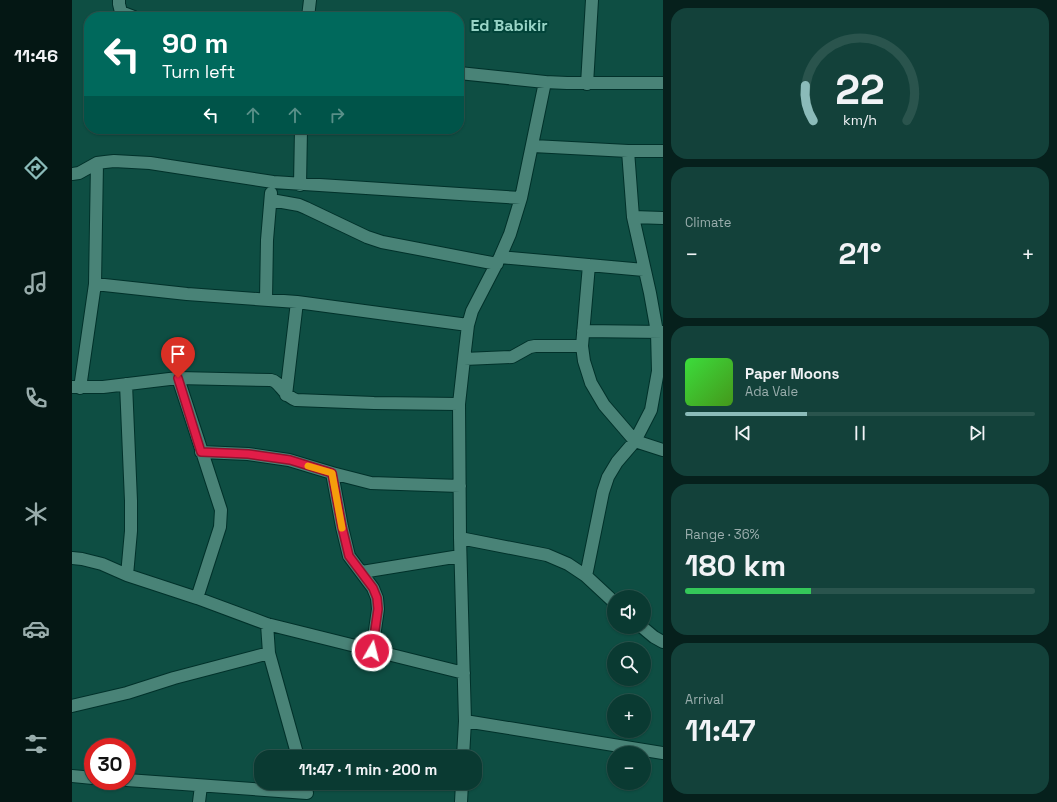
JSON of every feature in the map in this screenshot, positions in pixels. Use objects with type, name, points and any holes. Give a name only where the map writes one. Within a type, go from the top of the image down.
[{"type":"street","points":[[119,0],[122,12]]},
{"type":"street","points":[[309,12],[310,0]]},
{"type":"street","points":[[587,84],[592,0]]},
{"type":"street","points":[[464,74],[545,82],[587,84],[663,83]]},
{"type":"street","points":[[463,750],[465,721],[460,556],[459,404],[468,325],[475,304],[498,261],[510,234],[521,198],[533,146],[545,82]]},
{"type":"street","points":[[300,185],[301,134]]},
{"type":"street","points":[[533,146],[628,151],[663,151]]},
{"type":"street","points":[[586,576],[603,492],[608,476],[617,462],[635,441],[651,410],[661,371],[660,332],[644,270],[633,217],[628,151]]},
{"type":"street","points":[[72,174],[79,173],[97,163],[114,161],[150,163],[300,185],[521,198]]},
{"type":"street","points":[[97,163],[95,284],[76,387],[103,387],[178,378],[270,380],[277,382],[286,395],[296,400],[459,404]]},
{"type":"street","points":[[266,299],[267,240],[272,182]]},
{"type":"street","points":[[271,200],[306,208],[367,237],[382,242],[498,261],[589,265],[644,270]]},
{"type":"street","points":[[633,217],[663,218]]},
{"type":"street","points":[[589,265],[582,346],[584,361],[591,383],[604,405],[635,441],[663,450]]},
{"type":"street","points":[[95,284],[187,294],[297,302],[468,325]]},
{"type":"street","points":[[286,395],[297,302]]},
{"type":"street","points":[[583,331],[660,332]]},
{"type":"street","points":[[464,359],[512,357],[530,347],[535,346],[582,346]]},
{"type":"street","points":[[178,378],[221,510],[220,527],[197,598]]},
{"type":"street","points":[[126,384],[132,501],[127,575]]},
{"type":"street","points":[[201,452],[248,454],[290,460],[370,483],[460,486]]},
{"type":"street","points":[[332,473],[347,550],[353,563],[362,572],[373,588],[377,598],[378,609],[372,651]]},
{"type":"street","points":[[460,538],[547,555],[568,564],[586,576],[607,596]]},
{"type":"street","points":[[362,572],[460,556]]},
{"type":"street","points":[[72,558],[102,564],[127,575],[197,598],[267,624],[464,673]]},
{"type":"street","points":[[267,624],[269,653],[296,750]]},
{"type":"street","points":[[650,634],[663,642]]},
{"type":"street","points":[[72,706],[127,693],[174,678],[269,653]]},
{"type":"street","points":[[465,721],[663,753]]},
{"type":"street","points":[[72,776],[84,777]]},
{"type":"street","points":[[136,781],[307,793]]},
{"type":"street","points":[[199,802],[201,786]]},
{"type":"street","points":[[461,802],[462,790]]},
{"type":"slow traffic","points":[[308,466],[332,473],[342,528]]},
{"type":"district","name":"Ed Babikir","points":[[509,25]]},
{"type":"route","points":[[178,378],[201,452],[248,454],[290,460],[332,473],[349,556],[373,588],[377,598],[378,609],[372,651]]}]
